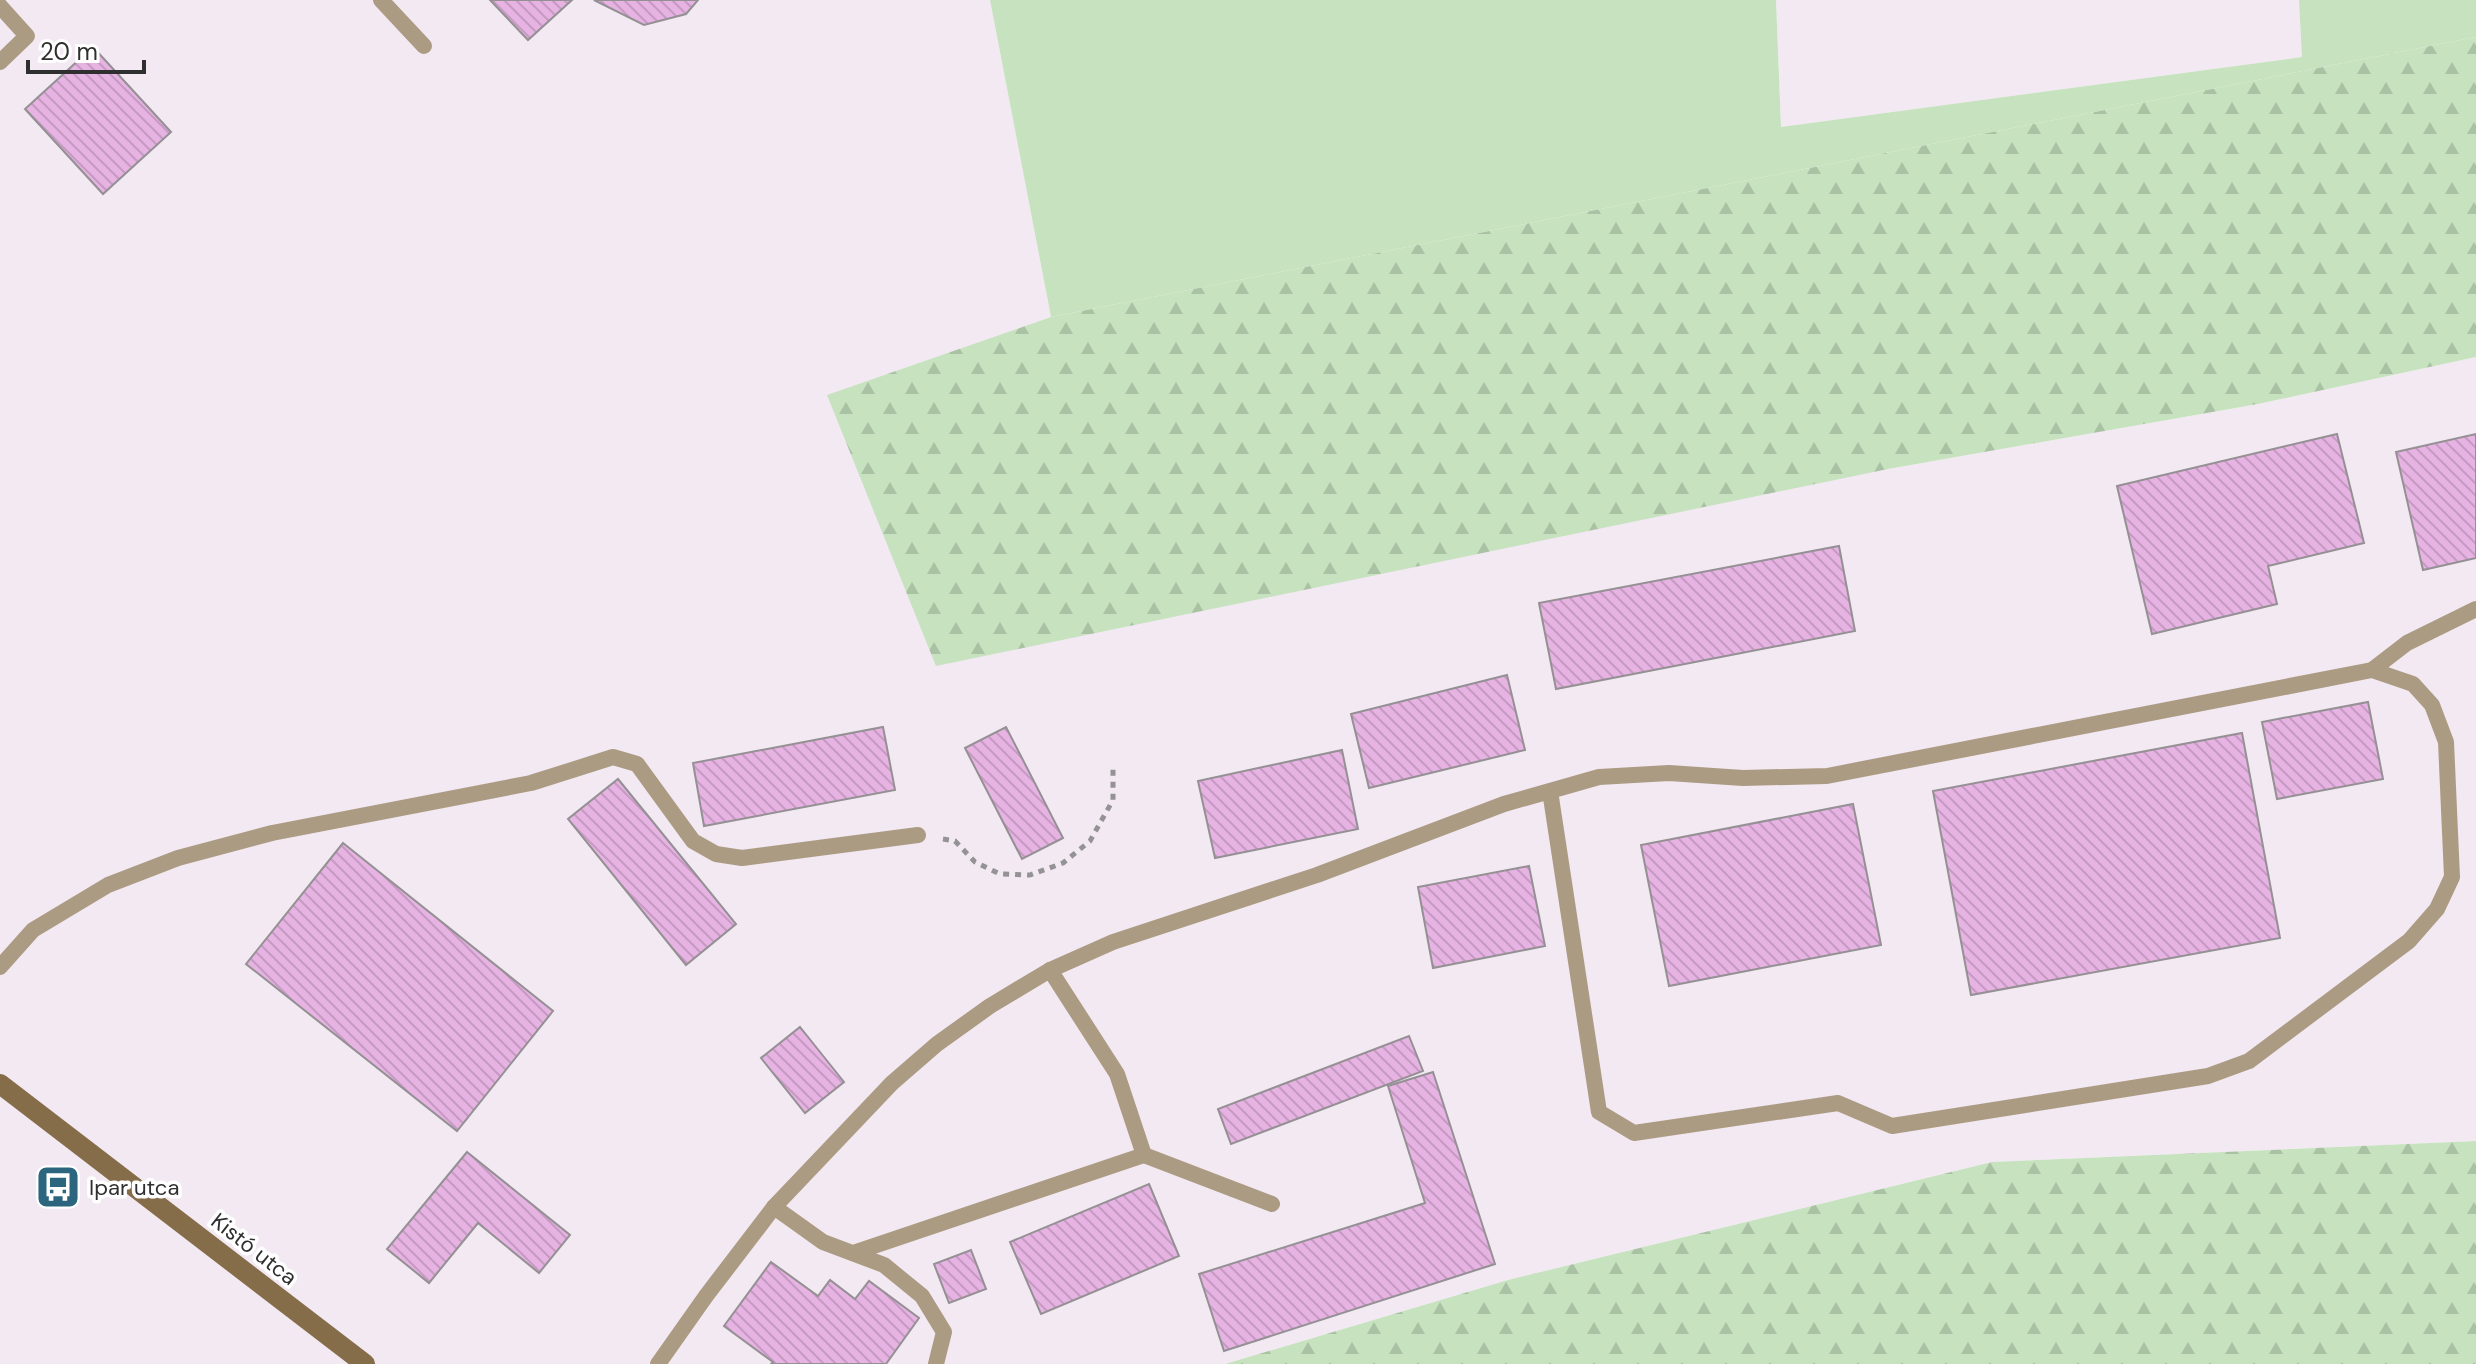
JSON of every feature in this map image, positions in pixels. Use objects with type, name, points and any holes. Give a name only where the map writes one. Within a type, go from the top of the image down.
[{"type":"street","name":"Kistó utca","points":[[0,1084],[365,1364]]},
{"type":"lane","points":[[381,0],[424,46]]},
{"type":"lane","points":[[0,6],[27,36],[0,62]]},
{"type":"lane","points":[[658,1364],[774,1207],[892,1083],[937,1044],[990,1006],[1050,970],[1113,942],[1317,875],[1504,804],[1599,777],[1669,773],[1743,778],[1827,776],[2372,670],[2407,643],[2476,609]]},
{"type":"lane","points":[[1550,791],[1599,1112],[1634,1133],[1838,1103],[1892,1126],[2208,1076],[2249,1061],[2409,941],[2437,909],[2452,877],[2446,742],[2432,705],[2413,684],[2372,670]]},
{"type":"lane","points":[[0,967],[33,930],[108,885],[178,858],[272,833],[531,783],[613,757],[637,764],[693,841],[716,854],[742,858],[918,835]]},
{"type":"lane","points":[[1050,970],[1117,1074],[1144,1155]]},
{"type":"lane","points":[[853,1253],[1144,1155],[1272,1204]]},
{"type":"lane","points":[[774,1207],[823,1242],[884,1265],[922,1296],[944,1332],[936,1364]]},
{"type":"path","points":[[918,835],[955,841],[975,862],[1000,874],[1030,875],[1063,863],[1090,841],[1113,800],[1113,767]]},
{"type":"shaded area","points":[[0,0],[990,0],[1051,317],[828,395],[1888,469],[2258,404],[2476,357],[2476,1141],[1992,1162],[1508,1280],[1225,1364],[0,1364]]},
{"type":"shaded area","points":[[1776,0],[2299,0],[2303,57],[1781,127]]},
{"type":"green space","points":[[990,0],[1776,0],[1781,127],[2302,57],[2299,0],[2476,0],[2476,37],[1051,317]]},
{"type":"green space","points":[[2476,37],[2476,357],[2258,404],[1888,469],[936,666],[827,395],[1051,317]]},
{"type":"green space","points":[[2476,1141],[2476,1364],[1225,1364],[1508,1280],[1992,1162]]},
{"type":"building","points":[[490,0],[572,0],[528,40]]},
{"type":"building","points":[[594,0],[698,0],[686,14],[644,25]]},
{"type":"building","points":[[93,47],[171,132],[103,194],[25,109]]},
{"type":"building","points":[[2337,434],[2364,543],[2268,566],[2277,604],[2152,634],[2117,486]]},
{"type":"building","points":[[2476,434],[2476,558],[2423,570],[2396,452]]},
{"type":"building","points":[[1839,546],[1855,631],[1556,689],[1539,603]]},
{"type":"building","points":[[1507,675],[1525,750],[1369,788],[1351,714]]},
{"type":"building","points":[[2368,702],[2383,779],[2277,799],[2262,722]]},
{"type":"building","points":[[883,727],[895,790],[704,826],[693,763]]},
{"type":"building","points":[[1006,727],[1063,838],[1022,859],[965,748]]},
{"type":"building","points":[[2242,733],[2280,938],[1971,995],[1933,791]]},
{"type":"building","points":[[1342,750],[1358,829],[1215,858],[1198,781]]},
{"type":"building","points":[[618,779],[736,924],[686,965],[568,819]]},
{"type":"building","points":[[1853,804],[1881,945],[1669,986],[1641,845]]},
{"type":"building","points":[[343,843],[553,1011],[457,1131],[246,964]]},
{"type":"building","points":[[1529,866],[1545,946],[1433,968],[1418,887]]},
{"type":"building","points":[[800,1027],[844,1082],[805,1113],[761,1058]]},
{"type":"building","points":[[1409,1036],[1423,1071],[1231,1144],[1218,1109]]},
{"type":"building","points":[[1433,1072],[1495,1264],[1224,1351],[1199,1274],[1425,1203],[1388,1086]]},
{"type":"building","points":[[467,1152],[570,1235],[539,1273],[478,1223],[429,1283],[387,1249]]},
{"type":"building","points":[[1149,1184],[1179,1256],[1041,1314],[1010,1242]]},
{"type":"building","points":[[971,1250],[986,1289],[949,1303],[934,1264]]},
{"type":"building","points":[[771,1262],[818,1296],[830,1280],[855,1299],[869,1281],[919,1318],[886,1364],[771,1364],[773,1362],[724,1326]]},
{"type":"place","name":"Ipar utca","points":[[58,1187]]}]
